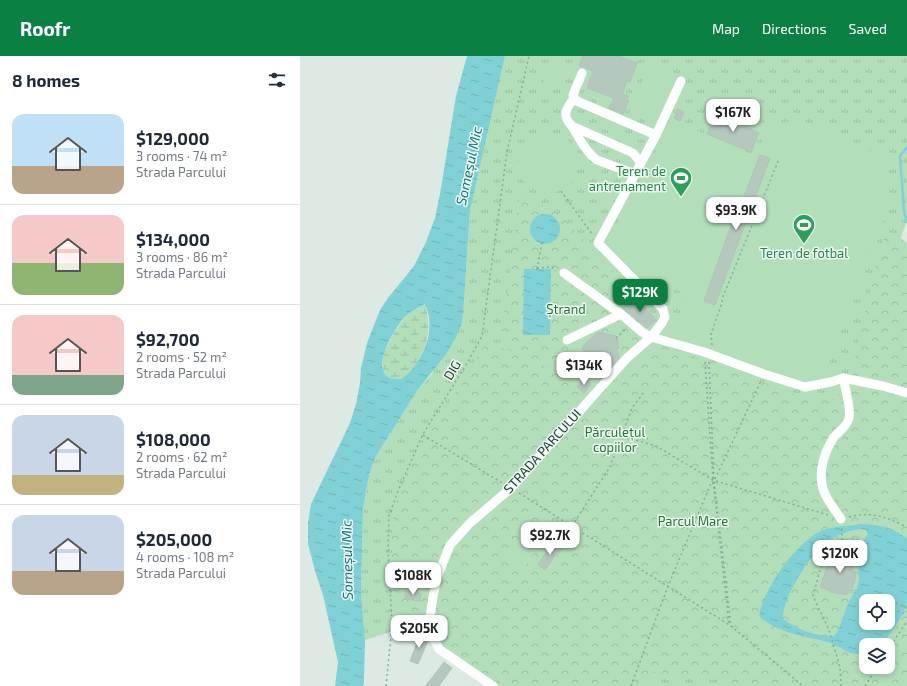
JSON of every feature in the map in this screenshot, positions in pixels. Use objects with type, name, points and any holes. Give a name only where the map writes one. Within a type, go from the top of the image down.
[{"type":"street","points":[[582,73],[573,95],[574,98],[567,108],[567,121],[597,160],[635,174]]},
{"type":"street","points":[[598,243],[656,134],[681,81]]},
{"type":"street","points":[[574,98],[577,101],[656,134]]},
{"type":"street","points":[[572,126],[633,153],[641,163]]},
{"type":"street","name":"STRADA PARCULUI","points":[[493,686],[439,649],[433,636],[430,616],[437,578],[450,545],[470,523],[510,488],[627,358],[651,336],[665,317],[663,309],[598,243]]},
{"type":"street","points":[[564,273],[621,314],[642,332],[651,336],[805,387],[843,378],[883,386],[907,393]]},
{"type":"street","points":[[567,340],[621,314]]},
{"type":"street","points":[[841,519],[825,495],[821,481],[822,464],[827,449],[844,428],[849,416],[843,378]]},
{"type":"path","name":"DIG","points":[[386,686],[392,625],[388,550],[389,516],[423,434],[466,365],[482,336],[507,152],[529,56]]},
{"type":"path","points":[[729,624],[713,481],[706,353],[712,344],[711,334],[722,299],[779,159]]},
{"type":"path","points":[[561,191],[598,243]]},
{"type":"path","points":[[542,243],[537,268],[552,267],[554,270],[564,273]]},
{"type":"path","points":[[616,338],[629,326]]},
{"type":"path","points":[[706,353],[713,481],[731,626]]},
{"type":"path","points":[[631,686],[668,586],[713,481],[764,374]]},
{"type":"path","points":[[572,526],[610,467],[632,408],[644,392]]},
{"type":"path","points":[[423,434],[729,624],[803,686]]},
{"type":"path","points":[[622,436],[656,446],[713,481],[841,519],[859,514],[885,517],[907,528]]},
{"type":"path","points":[[841,519],[842,540],[823,559],[813,596],[829,630],[835,649],[840,667],[841,686]]},
{"type":"path","points":[[895,610],[904,614],[907,608],[896,603]]},
{"type":"path","points":[[895,639],[907,621]]},
{"type":"path","points":[[865,686],[873,674]]},
{"type":"green space","name":"Părculețul copiilor","points":[[505,56],[907,56],[907,220],[898,246],[907,275],[907,686],[499,686],[410,626],[365,640],[361,592],[363,509],[370,472],[376,456],[417,391],[432,374],[465,286],[470,211]]},
{"type":"green space","points":[[550,61],[569,67],[561,90],[543,83]]},
{"type":"green space","points":[[649,65],[677,76],[657,125],[629,114]]},
{"type":"green space","points":[[672,120],[753,155],[773,124],[801,120],[888,158],[887,212],[821,384],[811,386],[670,337],[688,297],[607,243]]},
{"type":"green space","points":[[548,133],[564,138],[569,142],[573,147],[578,163],[573,179],[569,184],[564,188],[548,193],[532,188],[527,184],[523,179],[518,163],[523,147],[527,142],[532,138]]},
{"type":"green space","name":"Ștrand","points":[[519,199],[554,208],[658,320],[594,387],[500,344]]},
{"type":"green space","name":"Parcul Mare","points":[[887,234],[896,234],[907,243],[907,686],[727,686],[727,683],[718,681],[652,672],[644,686],[507,686],[473,666],[448,646],[417,628],[404,613],[392,590],[392,531],[394,508],[408,472],[425,438],[467,375],[480,352],[488,342],[545,366],[598,398],[655,344],[680,351],[801,397],[833,400],[843,389],[855,358],[881,244]]},
{"type":"green space","points":[[425,304],[428,314],[428,335],[422,355],[409,372],[401,379],[393,379],[388,377],[384,372],[382,365],[387,346],[397,328],[407,316]]},
{"type":"green space","points":[[528,531],[543,541],[521,572],[506,561]]},
{"type":"water","name":"Someșul Mic","points":[[467,56],[505,56],[470,211],[462,323],[447,353],[417,391],[376,456],[370,472],[363,509],[361,592],[365,640],[364,682],[363,686],[335,686],[338,662],[323,595],[308,544],[308,523],[311,504],[350,423],[356,404],[361,368],[367,343],[380,310],[414,266],[426,242],[435,218],[456,96]],"holes":[[[425,304],[429,324],[426,345],[416,364],[401,379],[393,379],[388,377],[383,372],[382,365],[391,337],[406,316],[416,309]]]},
{"type":"water","points":[[545,214],[556,218],[560,229],[556,240],[545,244],[534,240],[530,229],[534,218]]},
{"type":"water","points":[[524,269],[551,269],[550,335],[523,335]]},
{"type":"water","points":[[866,524],[885,527],[897,532],[907,539],[907,601],[904,612],[895,626],[895,594],[859,594],[859,630],[892,630],[886,638],[859,638],[859,654],[850,653],[828,642],[783,630],[766,622],[759,616],[767,593],[774,580],[793,554],[813,535],[823,530]],"holes":[[[854,530],[866,530],[868,534],[859,548],[858,554],[859,580],[857,588],[848,603],[838,631],[834,636],[807,632],[793,626],[783,618],[787,600],[792,589],[805,567],[819,549],[829,540],[838,535]]]},
{"type":"building","points":[[583,56],[619,56],[637,63],[630,82],[627,81],[622,94],[629,96],[626,100],[629,100],[623,114],[609,108],[614,98],[587,88],[593,71],[579,66]]},
{"type":"building","points":[[678,109],[684,112],[680,121],[674,118]]},
{"type":"building","points":[[715,113],[759,133],[751,152],[707,134]]},
{"type":"building","points":[[760,155],[770,158],[715,305],[704,301],[739,203],[741,204]]},
{"type":"building","points":[[636,298],[656,320],[647,328],[623,308]]},
{"type":"building","points":[[598,332],[616,336],[619,348],[616,351],[619,358],[608,370],[599,366],[597,368],[588,364],[583,346]]},
{"type":"building","points":[[584,378],[591,384],[584,393],[577,387]]},
{"type":"building","points":[[553,542],[562,548],[545,570],[538,565]]},
{"type":"building","points":[[841,547],[851,551],[848,558],[853,559],[854,564],[852,571],[855,573],[856,577],[851,591],[846,595],[820,587],[831,556],[837,557]]},
{"type":"building","points":[[406,591],[421,594],[420,601],[405,599]]},
{"type":"building","points":[[417,634],[428,641],[418,664],[410,661],[417,643],[414,640]]},
{"type":"building","points":[[444,662],[452,668],[439,686],[425,686],[432,678]]},
{"type":"waterway","points":[[907,147],[900,156],[904,211],[907,222]]},
{"type":"place","name":"Teren de antrenament","points":[[681,198]]},
{"type":"place","name":"Teren de fotbal","points":[[804,244]]}]
